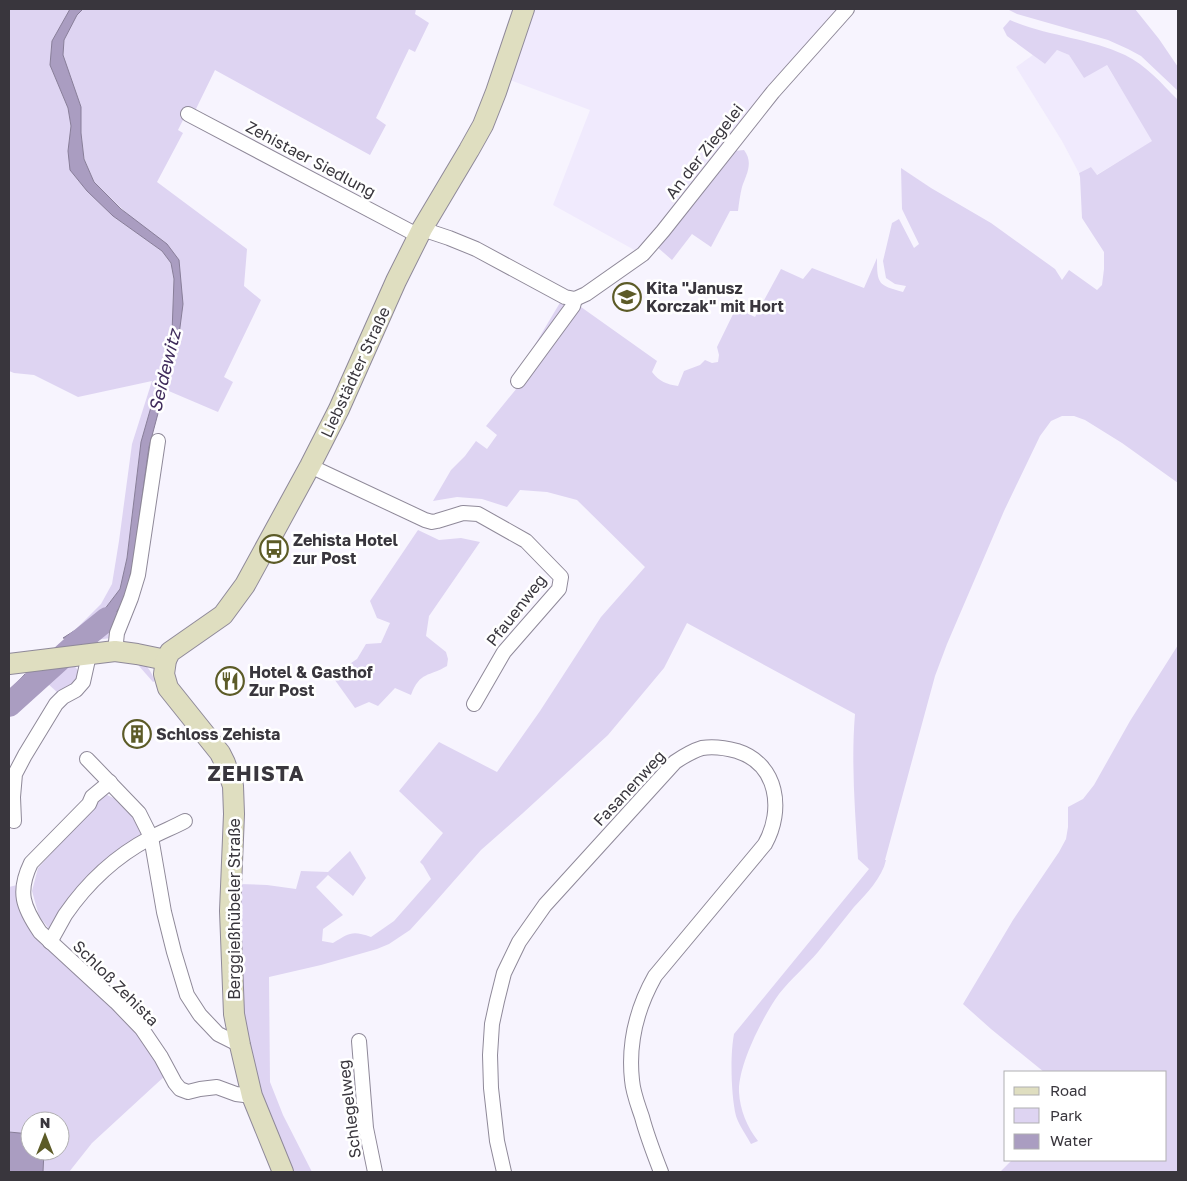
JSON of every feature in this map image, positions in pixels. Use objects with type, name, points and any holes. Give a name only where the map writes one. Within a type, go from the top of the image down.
[{"type":"main road","name":"Liebstädter Straße","points":[[166,660],[170,652],[223,615],[245,585],[339,409],[420,232],[483,125],[524,9]]},
{"type":"main road","points":[[9,664],[115,651],[166,660]]},
{"type":"main road","name":"Berggießhübeler Straße","points":[[166,660],[164,674],[168,688],[220,753],[233,786],[234,814],[230,911],[234,1014],[252,1096],[283,1172]]},
{"type":"street","name":"An der Ziegelei","points":[[518,381],[573,306],[576,299],[643,254],[664,231],[773,92],[847,9]]},
{"type":"street","name":"Zehistaer Siedlung","points":[[188,114],[420,232]]},
{"type":"street","points":[[420,232],[449,238],[476,249],[565,297],[576,299]]},
{"type":"street","points":[[115,651],[117,633],[138,575],[158,441]]},
{"type":"street","name":"Pfauenweg","points":[[310,466],[432,522],[463,513],[478,514],[526,541],[562,577],[559,589],[504,652],[474,704]]},
{"type":"street","points":[[14,821],[15,774],[56,704],[76,690],[83,682],[83,655]]},
{"type":"street","name":"Fasanenweg","points":[[504,1172],[490,1088],[492,1024],[504,973],[519,942],[545,905],[675,762],[703,748],[720,747],[742,753],[762,767],[774,789],[776,811],[766,844],[655,976],[635,1022],[632,1041],[632,1081],[651,1148],[661,1172]]},
{"type":"street","points":[[87,758],[140,813],[151,837],[164,912],[187,995],[200,1015],[218,1034],[240,1045]]},
{"type":"street","name":"Schloß Zehista","points":[[110,782],[92,797],[89,804],[32,863],[25,875],[23,884],[24,903],[30,919],[50,942],[142,1028],[180,1089],[188,1092],[217,1086],[236,1094],[252,1096]]},
{"type":"street","name":"Schloß Zehista","points":[[50,942],[65,916],[89,884],[110,865],[151,837],[185,822]]},
{"type":"street","name":"Schlegelweg","points":[[359,1041],[366,1128],[375,1172]]},
{"type":"shaded area","points":[[530,9],[840,9],[638,252],[553,205],[590,110],[507,79]]},
{"type":"shaded area","points":[[1057,50],[1069,55],[1084,78],[1106,64],[1153,141],[1096,175],[1091,167],[1079,173],[1062,141],[1016,67],[1033,55],[1045,64]]},
{"type":"green space","points":[[9,9],[70,9],[52,41],[50,65],[68,108],[71,126],[68,151],[113,216],[162,251],[171,263],[174,279],[172,333],[141,442],[127,558],[120,589],[89,627],[74,631],[101,604],[112,584],[132,444],[152,381],[78,397],[34,375],[9,371]]},
{"type":"green space","points":[[83,9],[416,9],[415,14],[429,23],[415,52],[409,49],[376,118],[386,125],[370,155],[215,70],[194,113],[188,110],[178,130],[183,133],[157,182],[247,249],[244,286],[261,300],[224,377],[233,382],[218,412],[164,389],[170,370],[179,260],[94,182],[84,158],[81,133],[81,107],[63,56],[64,40],[77,15]]},
{"type":"green space","points":[[1007,9],[1135,9],[1178,67],[1178,91],[1141,56],[1128,49],[1108,40],[1017,14]]},
{"type":"green space","points":[[1010,20],[1039,30],[1111,49],[1125,55],[1147,69],[1178,100],[1178,483],[1122,443],[1085,420],[1074,416],[1062,416],[1051,421],[1040,436],[1004,511],[935,676],[884,867],[873,885],[818,952],[779,994],[759,1028],[747,1055],[739,1092],[745,1118],[758,1141],[751,1144],[736,1116],[732,1075],[734,1034],[869,869],[858,859],[853,768],[855,714],[687,623],[664,668],[608,735],[481,850],[410,930],[389,944],[377,949],[269,977],[270,1082],[283,1115],[312,1172],[294,1172],[259,1092],[242,1013],[238,884],[296,889],[301,871],[328,872],[350,851],[366,878],[353,896],[328,875],[316,887],[343,915],[323,929],[322,941],[333,943],[355,933],[371,937],[394,921],[431,879],[420,862],[443,833],[399,791],[439,742],[497,772],[540,711],[601,617],[645,567],[577,500],[547,492],[520,490],[507,507],[482,499],[457,497],[433,501],[451,470],[476,441],[487,449],[497,435],[486,426],[517,388],[576,307],[581,307],[657,361],[652,372],[664,382],[678,386],[684,371],[700,365],[705,360],[712,363],[718,362],[717,347],[736,308],[755,317],[781,269],[803,279],[812,268],[864,288],[877,258],[881,282],[888,287],[903,292],[906,286],[895,284],[886,278],[883,261],[892,223],[899,219],[914,248],[919,244],[902,209],[901,168],[991,223],[1055,269],[1062,280],[1069,270],[1097,290],[1102,285],[1104,252],[1082,218],[1079,173],[1091,167],[1097,175],[1152,141],[1107,65],[1084,78],[1069,55],[1057,50],[1045,64],[1007,36],[1003,28]]},
{"type":"green space","points":[[744,150],[749,164],[741,190],[738,211],[730,211],[711,247],[692,234],[672,260],[656,246],[734,151]]},
{"type":"green space","points":[[561,301],[567,306],[521,368]]},
{"type":"green space","points":[[418,530],[439,540],[461,538],[480,542],[429,616],[426,636],[446,652],[447,666],[422,678],[414,687],[411,695],[395,688],[378,706],[369,702],[355,708],[332,676],[357,659],[366,644],[381,643],[390,623],[377,618],[370,601]]},
{"type":"green space","points":[[119,615],[111,638],[95,640],[101,635]]},
{"type":"green space","points":[[1178,645],[1178,1172],[1000,1172],[1011,1161],[1167,1161],[1167,1071],[1043,1071],[963,1004],[1013,920],[1066,839],[1068,807],[1083,799],[1094,785],[1130,721]]},
{"type":"green space","points":[[138,662],[149,669],[155,681],[153,682],[139,666]]},
{"type":"green space","points":[[74,666],[79,674],[74,682],[66,688],[58,693],[47,683],[65,667]]},
{"type":"green space","points":[[105,794],[126,804],[149,837],[136,844],[53,934],[39,916],[32,891],[38,868]]},
{"type":"green space","points":[[17,885],[19,907],[140,1030],[167,1074],[92,1143],[69,1172],[43,1172],[44,1161],[70,1161],[70,1111],[20,1111],[20,1133],[9,1132],[9,887]]},
{"type":"water","points":[[70,9],[83,9],[77,15],[64,40],[63,55],[81,107],[84,159],[94,182],[121,209],[167,244],[179,260],[183,304],[179,335],[149,447],[133,562],[125,599],[108,625],[92,641],[63,638],[74,631],[89,626],[120,589],[127,558],[141,442],[172,333],[174,279],[171,263],[162,251],[113,216],[87,191],[70,170],[68,151],[71,126],[68,108],[50,65],[52,41]]},
{"type":"water","points":[[25,674],[52,676],[9,712],[9,691]]},
{"type":"water","points":[[9,1132],[20,1133],[20,1161],[44,1161],[43,1172],[9,1172]]},
{"type":"waterway","name":"Seidewitz","points":[[9,705],[107,619]]},
{"type":"place","name":"Kita \"Janusz Korczak\" mit Hort","points":[[627,297]]},
{"type":"place","name":"Zehista Hotel zur Post","points":[[274,549]]},
{"type":"place","name":"Hotel & Gasthof Zur Post","points":[[230,681]]},
{"type":"place","name":"Schloss Zehista","points":[[137,734]]},
{"type":"district","name":"ZEHISTA","points":[[256,774]]}]
